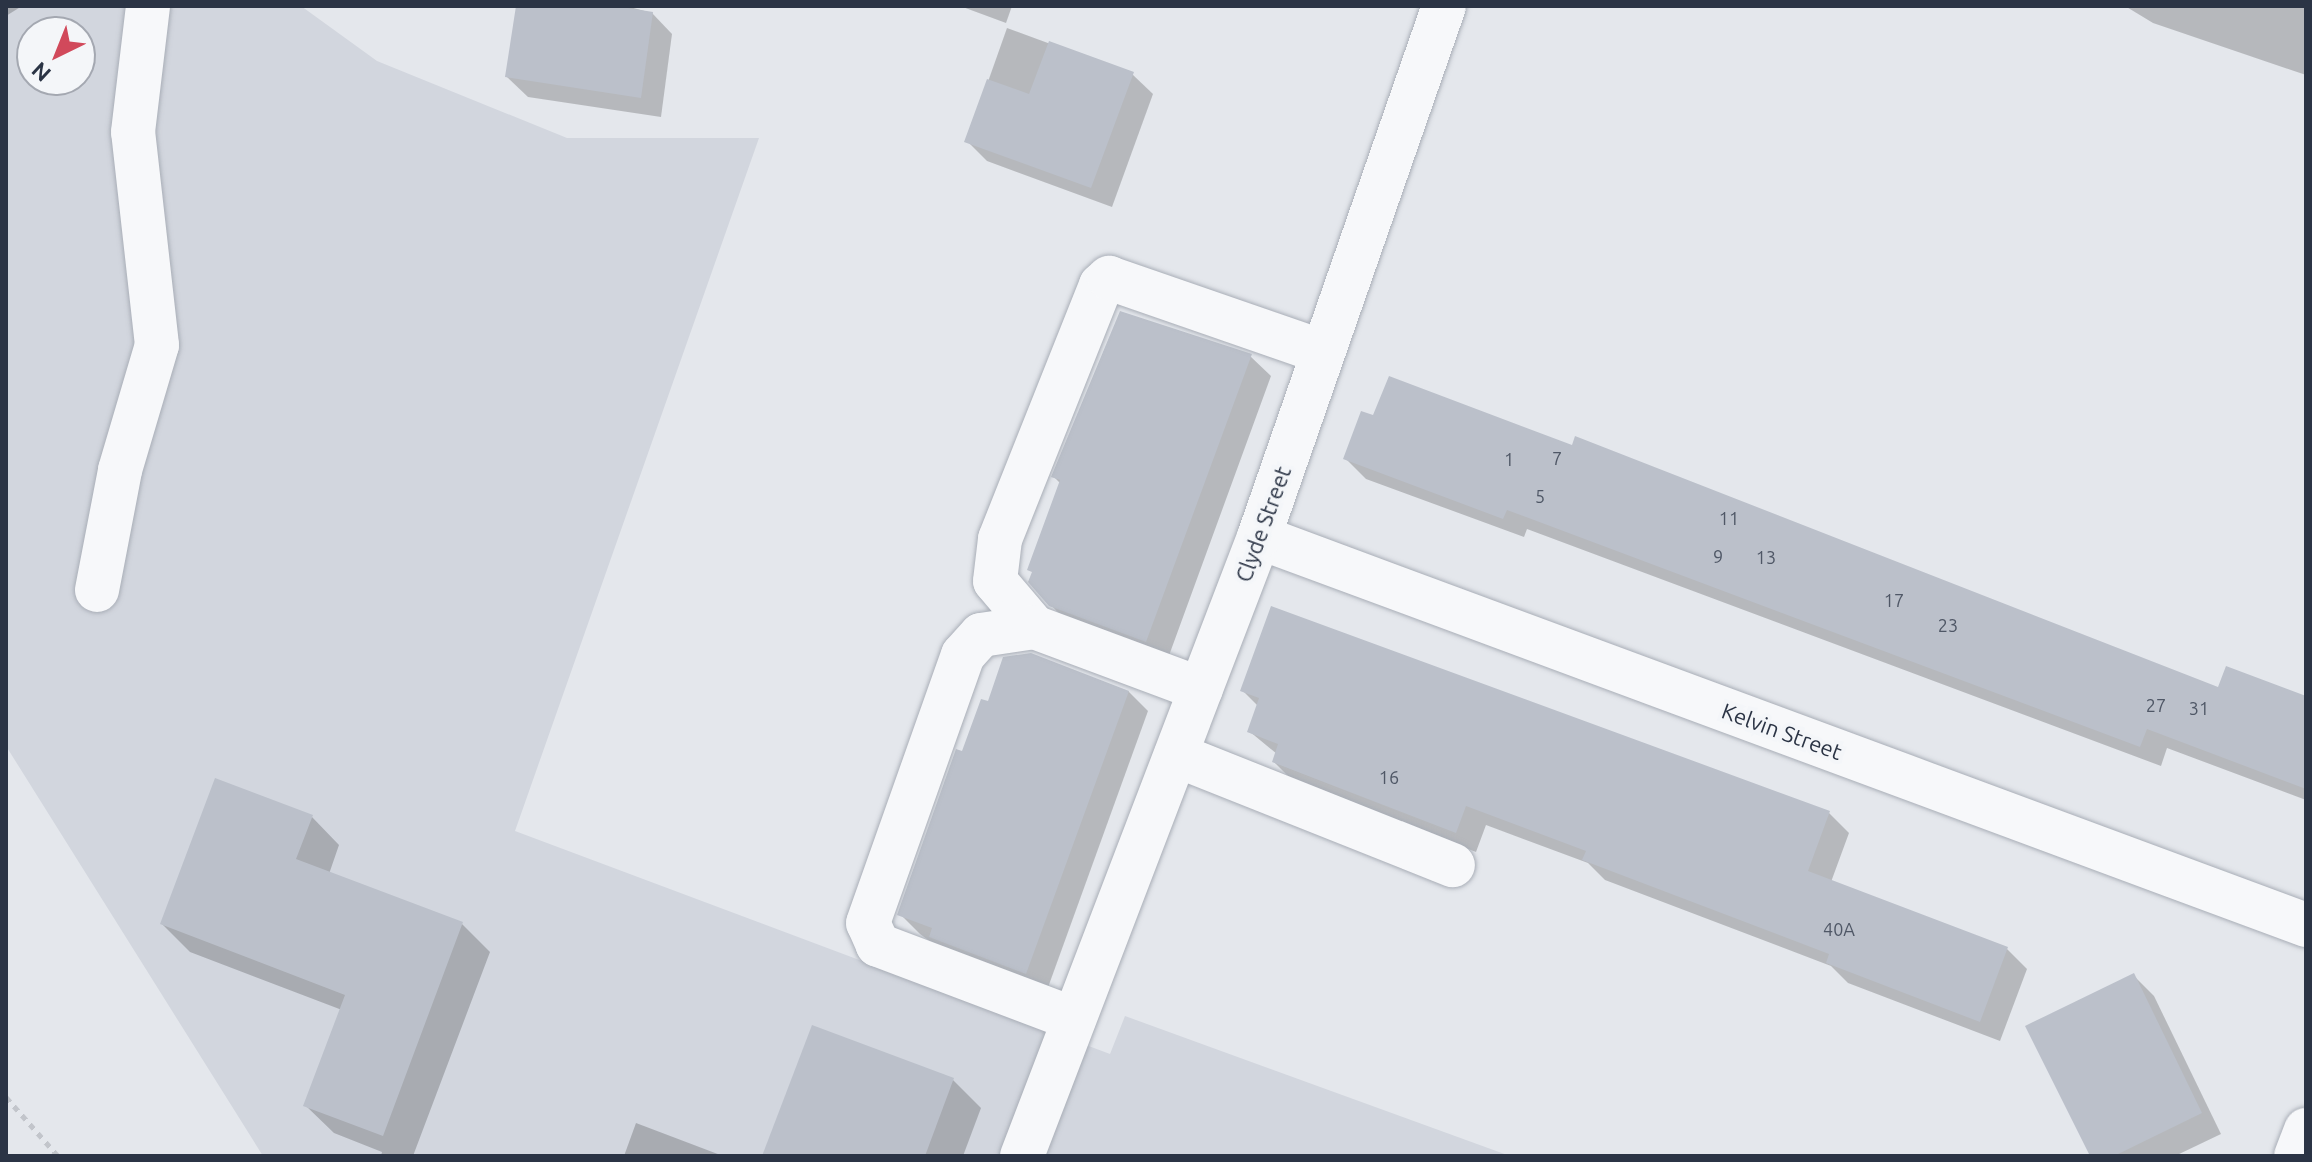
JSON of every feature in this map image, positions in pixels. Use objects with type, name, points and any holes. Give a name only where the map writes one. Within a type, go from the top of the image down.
[{"type":"street","points":[[97,590],[120,470],[157,345],[133,132],[148,6]]},
{"type":"street","name":"Clyde Street","points":[[1022,1156],[1259,537],[1444,6]]},
{"type":"street","points":[[1034,627],[995,581],[1000,539],[1101,285],[1109,278],[1323,352]]},
{"type":"street","name":"Kelvin Street","points":[[1259,537],[2306,925]]},
{"type":"street","points":[[1071,1028],[878,945],[868,923],[963,655],[981,635],[1034,627],[1201,689]]},
{"type":"street","points":[[1176,755],[1453,865]]},
{"type":"street","points":[[2296,1156],[2306,1130]]},
{"type":"path","points":[[6,1097],[58,1156]]},
{"type":"shaded area","points":[[6,6],[301,6],[377,61],[567,138],[759,138],[515,831],[1110,1054],[1125,1016],[1510,1156],[263,1156],[6,746]]},
{"type":"building","points":[[516,6],[615,6],[653,12],[641,98],[505,77]]},
{"type":"building","points":[[1049,41],[1134,72],[1091,188],[964,142],[987,79],[1029,94]]},
{"type":"building","points":[[1120,311],[1252,354],[1146,642],[1049,606],[1028,582],[1032,572],[1027,570],[1060,480],[1051,477]]},
{"type":"building","points":[[1389,376],[1572,445],[1575,436],[2218,687],[2226,666],[2306,696],[2306,789],[2147,729],[2140,747],[1507,510],[1503,519],[1343,459],[1361,411],[1373,415]]},
{"type":"building","points":[[1271,606],[1830,811],[1808,871],[2008,947],[1980,1022],[1826,963],[1829,954],[1582,860],[1586,851],[1466,806],[1456,833],[1272,762],[1278,744],[1247,732],[1259,698],[1240,691]]},
{"type":"building","points":[[1031,653],[1129,691],[1026,974],[929,937],[932,928],[897,915],[956,749],[962,751],[981,699],[988,701],[1003,657]]},
{"type":"building","points":[[215,778],[313,815],[296,859],[463,922],[383,1136],[303,1106],[345,995],[160,924]]},
{"type":"building","points":[[2134,973],[2202,1113],[2114,1156],[2090,1156],[2025,1026]]},
{"type":"building","points":[[812,1025],[954,1078],[925,1156],[762,1156]]}]
